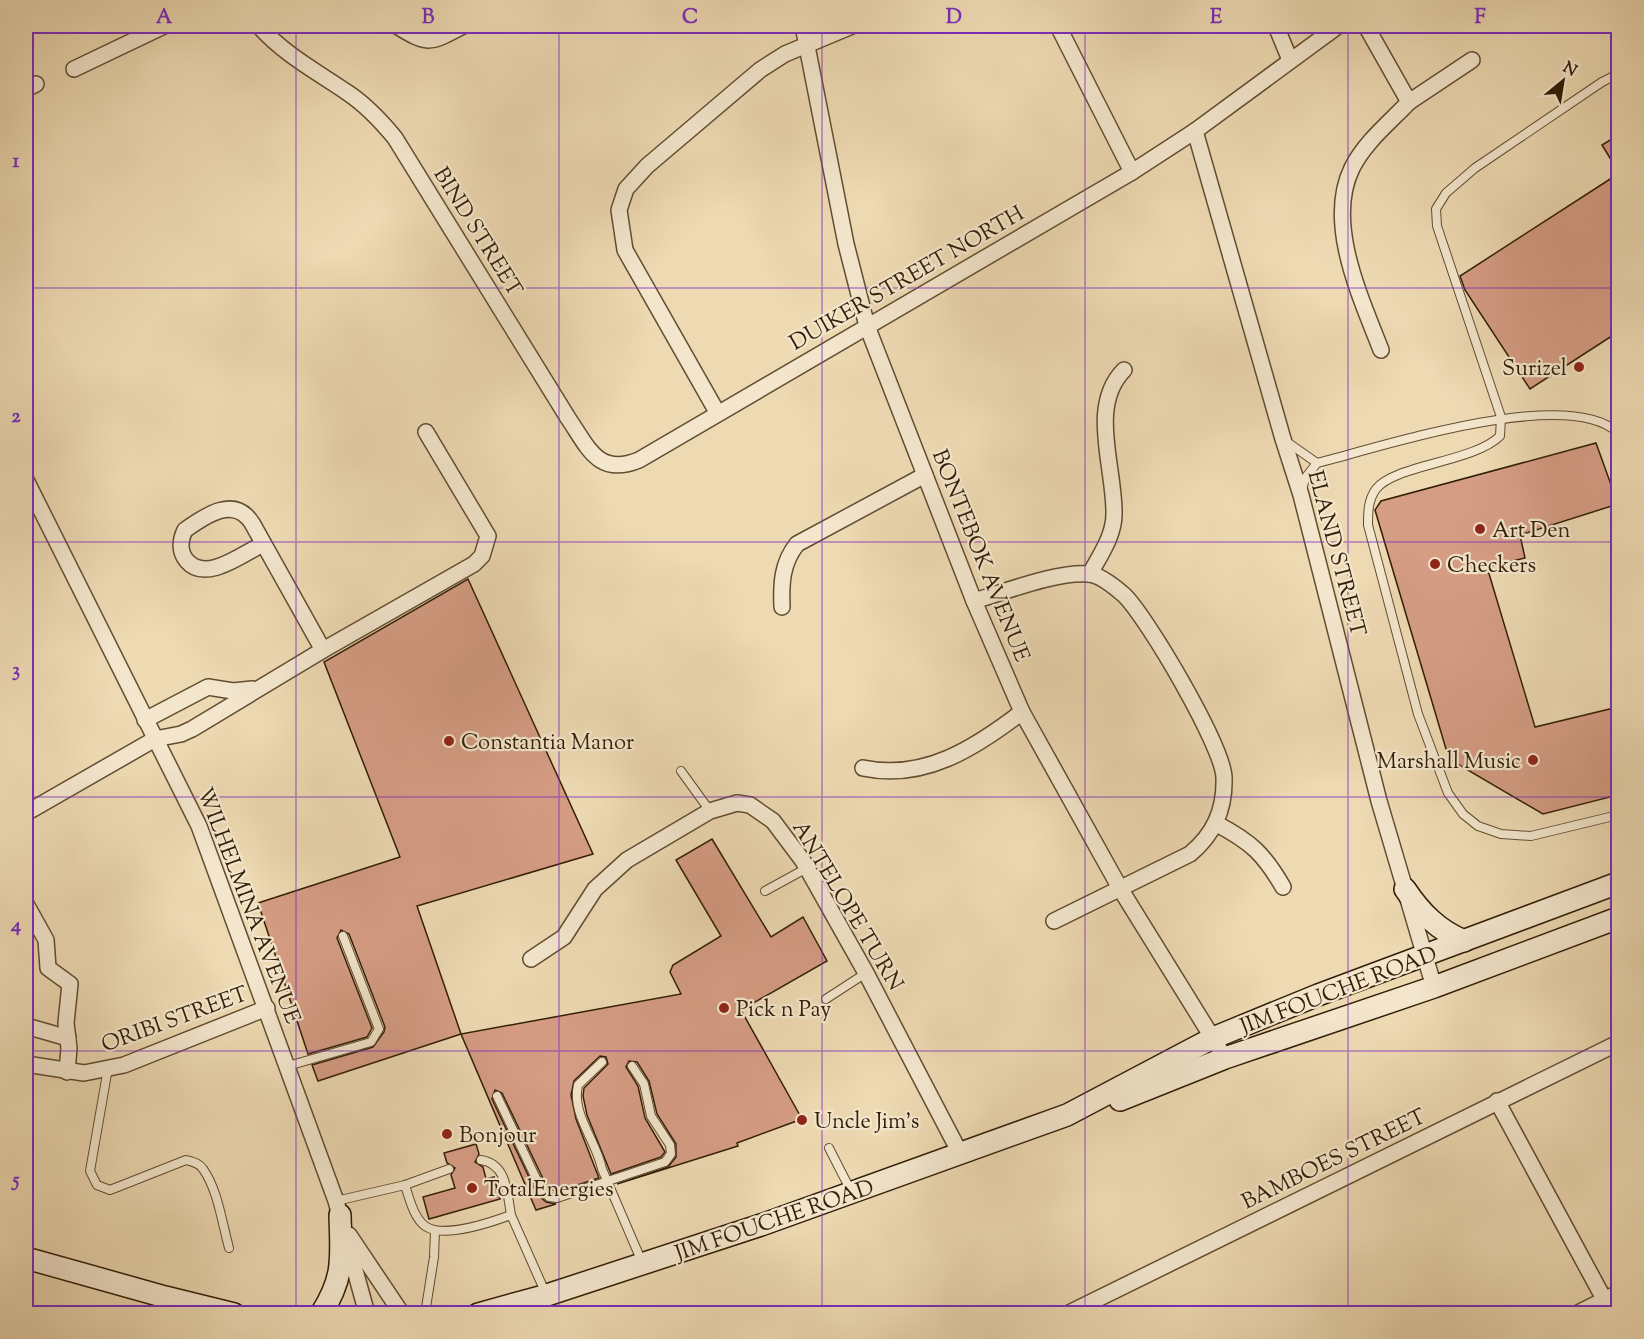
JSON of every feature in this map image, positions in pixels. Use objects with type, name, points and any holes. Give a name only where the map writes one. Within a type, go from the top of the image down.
[{"type":"street","name":"BIND STREET","points":[[259,26],[273,42],[307,68],[348,92],[373,112],[395,138],[594,456],[613,466],[626,465],[639,460]]},
{"type":"street","points":[[397,26],[422,40],[430,41],[463,26]]},
{"type":"street","name":"BONTEBOK AVENUE","points":[[803,26],[846,244],[867,326],[974,601],[1022,712],[1121,890],[1225,1058]]},
{"type":"street","points":[[717,412],[625,250],[618,210],[626,189],[647,166],[760,70],[785,54],[852,26]]},
{"type":"street","points":[[1058,26],[1132,172]]},
{"type":"street","points":[[1276,26],[1290,60]]},
{"type":"street","name":"DUIKER STREET NORTH","points":[[639,460],[717,412],[1132,172],[1195,131],[1338,26]]},
{"type":"street","points":[[1366,26],[1409,102]]},
{"type":"street","points":[[74,69],[153,28]]},
{"type":"street","points":[[1381,350],[1352,270],[1343,232],[1345,190],[1351,169],[1366,145],[1409,102],[1472,60]]},
{"type":"street","name":"ELAND STREET","points":[[1195,131],[1301,495],[1379,801],[1434,987]]},
{"type":"street","points":[[1090,574],[1111,534],[1114,515],[1107,458],[1107,411],[1109,389],[1124,369]]},
{"type":"street","points":[[26,813],[155,739],[181,734],[474,564],[482,556],[488,537],[426,432]]},
{"type":"street","points":[[782,607],[787,556],[797,544],[925,475]]},
{"type":"street","name":"WILHELMINA AVENUE","points":[[26,480],[30,500],[199,826],[267,1008],[340,1215],[350,1260],[367,1314]]},
{"type":"street","points":[[263,544],[208,571],[192,567],[183,557],[181,548],[185,530],[222,509],[234,508],[247,515],[323,650]]},
{"type":"street","points":[[974,601],[1041,581],[1090,574],[1125,596],[1150,630],[1210,736],[1224,776],[1217,824],[1204,842],[1190,854],[1121,890],[1054,921]]},
{"type":"street","points":[[146,720],[208,687],[233,691],[258,688]]},
{"type":"street","points":[[863,768],[884,773],[938,764],[993,735],[1022,712]]},
{"type":"street","name":"ANTELOPE TURN","points":[[531,959],[564,937],[595,889],[635,855],[710,811],[736,803],[762,812],[782,831],[807,868],[866,973],[961,1155]]},
{"type":"street","points":[[1217,824],[1251,844],[1267,859],[1283,887]]},
{"type":"street","name":"JIM FOUCHE ROAD","points":[[1067,1115],[1213,1038],[1618,883]]},
{"type":"street","points":[[1405,889],[1426,917],[1444,931],[1464,941]]},
{"type":"street","points":[[26,904],[46,940],[48,968],[70,984],[66,1023],[67,1072]]},
{"type":"street","name":"JIM FOUCHE ROAD","points":[[478,1314],[547,1295],[852,1193],[1067,1115],[1144,1091],[1225,1058],[1434,987],[1618,918]]},
{"type":"street","name":"ORIBI STREET","points":[[26,1064],[84,1073],[108,1068],[172,1047],[267,1008]]},
{"type":"street","points":[[26,1026],[68,1038]]},
{"type":"street","name":"BAMBOES STREET","points":[[1067,1314],[1618,1042]]},
{"type":"street","points":[[1497,1101],[1611,1296],[1576,1314]]},
{"type":"street","points":[[321,1314],[330,1300],[341,1272],[340,1215]]},
{"type":"street","name":"WILHELMINA AVENUE","points":[[340,1215],[402,1314]]},
{"type":"street","points":[[26,1258],[234,1314]]},
{"type":"lane","points":[[1618,74],[1602,82],[1475,168],[1446,193],[1436,209],[1437,226],[1501,417],[1500,436],[1493,442],[1384,481],[1372,495],[1368,506],[1368,525],[1418,714],[1448,793],[1463,814],[1478,826],[1501,834],[1531,836],[1618,814]]},
{"type":"lane","points":[[1301,495],[1305,478],[1317,463],[1501,417],[1587,417],[1604,423],[1618,433]]},
{"type":"lane","points":[[1283,439],[1317,463]]},
{"type":"lane","points":[[681,771],[710,811]]},
{"type":"lane","points":[[765,891],[807,868]]},
{"type":"lane","points":[[288,1066],[371,1042],[377,1034],[379,1029],[343,936]]},
{"type":"lane","points":[[826,999],[866,973]]},
{"type":"lane","points":[[602,1062],[584,1078],[577,1092],[588,1134],[600,1156],[607,1180],[642,1263]]},
{"type":"lane","points":[[497,1096],[535,1179],[545,1194],[556,1198],[665,1162],[671,1154],[665,1135],[648,1108],[644,1084],[632,1066]]},
{"type":"lane","points":[[108,1068],[90,1171],[97,1185],[110,1190],[186,1160],[195,1162],[202,1167],[210,1182],[229,1248]]},
{"type":"lane","points":[[829,1148],[852,1193]]},
{"type":"lane","points":[[481,1160],[493,1162],[502,1171],[511,1215],[547,1295]]},
{"type":"lane","points":[[340,1215],[405,1185],[449,1169]]},
{"type":"lane","points":[[405,1185],[424,1226],[435,1231],[487,1223],[511,1215]]},
{"type":"lane","points":[[425,1314],[434,1257],[435,1231]]},
{"type":"building","points":[[1618,135],[1618,171],[1602,145]]},
{"type":"building","points":[[1618,174],[1618,332],[1530,389],[1465,290],[1460,276]]},
{"type":"building","points":[[1596,443],[1618,504],[1520,535],[1525,558],[1487,567],[1535,727],[1618,707],[1618,795],[1543,814],[1449,759],[1375,510],[1381,501]]},
{"type":"building","name":"Constantia Manor","points":[[468,579],[593,854],[417,906],[461,1034],[318,1081],[312,1065],[373,1047],[385,1027],[349,934],[341,930],[337,938],[372,1028],[367,1037],[308,1054],[258,903],[400,857],[324,662]]},
{"type":"building","points":[[712,839],[771,937],[803,917],[827,961],[741,1010],[802,1119],[737,1143],[738,1146],[617,1184],[668,1167],[676,1157],[676,1144],[657,1114],[649,1081],[637,1062],[629,1061],[626,1067],[638,1086],[645,1118],[665,1152],[661,1157],[611,1174],[587,1115],[583,1096],[584,1088],[608,1064],[606,1057],[600,1056],[574,1081],[571,1095],[576,1119],[599,1178],[556,1192],[547,1187],[502,1093],[495,1090],[492,1099],[537,1194],[546,1202],[556,1204],[536,1210],[461,1034],[681,994],[670,972],[673,965],[721,936],[676,860]]},
{"type":"building","points":[[476,1144],[479,1154],[475,1162],[483,1167],[486,1179],[494,1177],[500,1199],[429,1219],[423,1197],[455,1188],[451,1175],[455,1168],[447,1163],[444,1153]]},
{"type":"place","name":"Surizel","points":[[1579,367]]},
{"type":"place","name":"Art Den","points":[[1480,529]]},
{"type":"place","name":"Checkers","points":[[1435,564]]},
{"type":"place","name":"Constantia Manor","points":[[449,741]]},
{"type":"place","name":"Marshall Music","points":[[1533,760]]},
{"type":"place","name":"Pick n Pay","points":[[724,1008]]},
{"type":"place","name":"Uncle Jim's","points":[[802,1120]]},
{"type":"place","name":"Bonjour","points":[[447,1134]]},
{"type":"place","name":"TotalEnergies","points":[[472,1188]]}]
